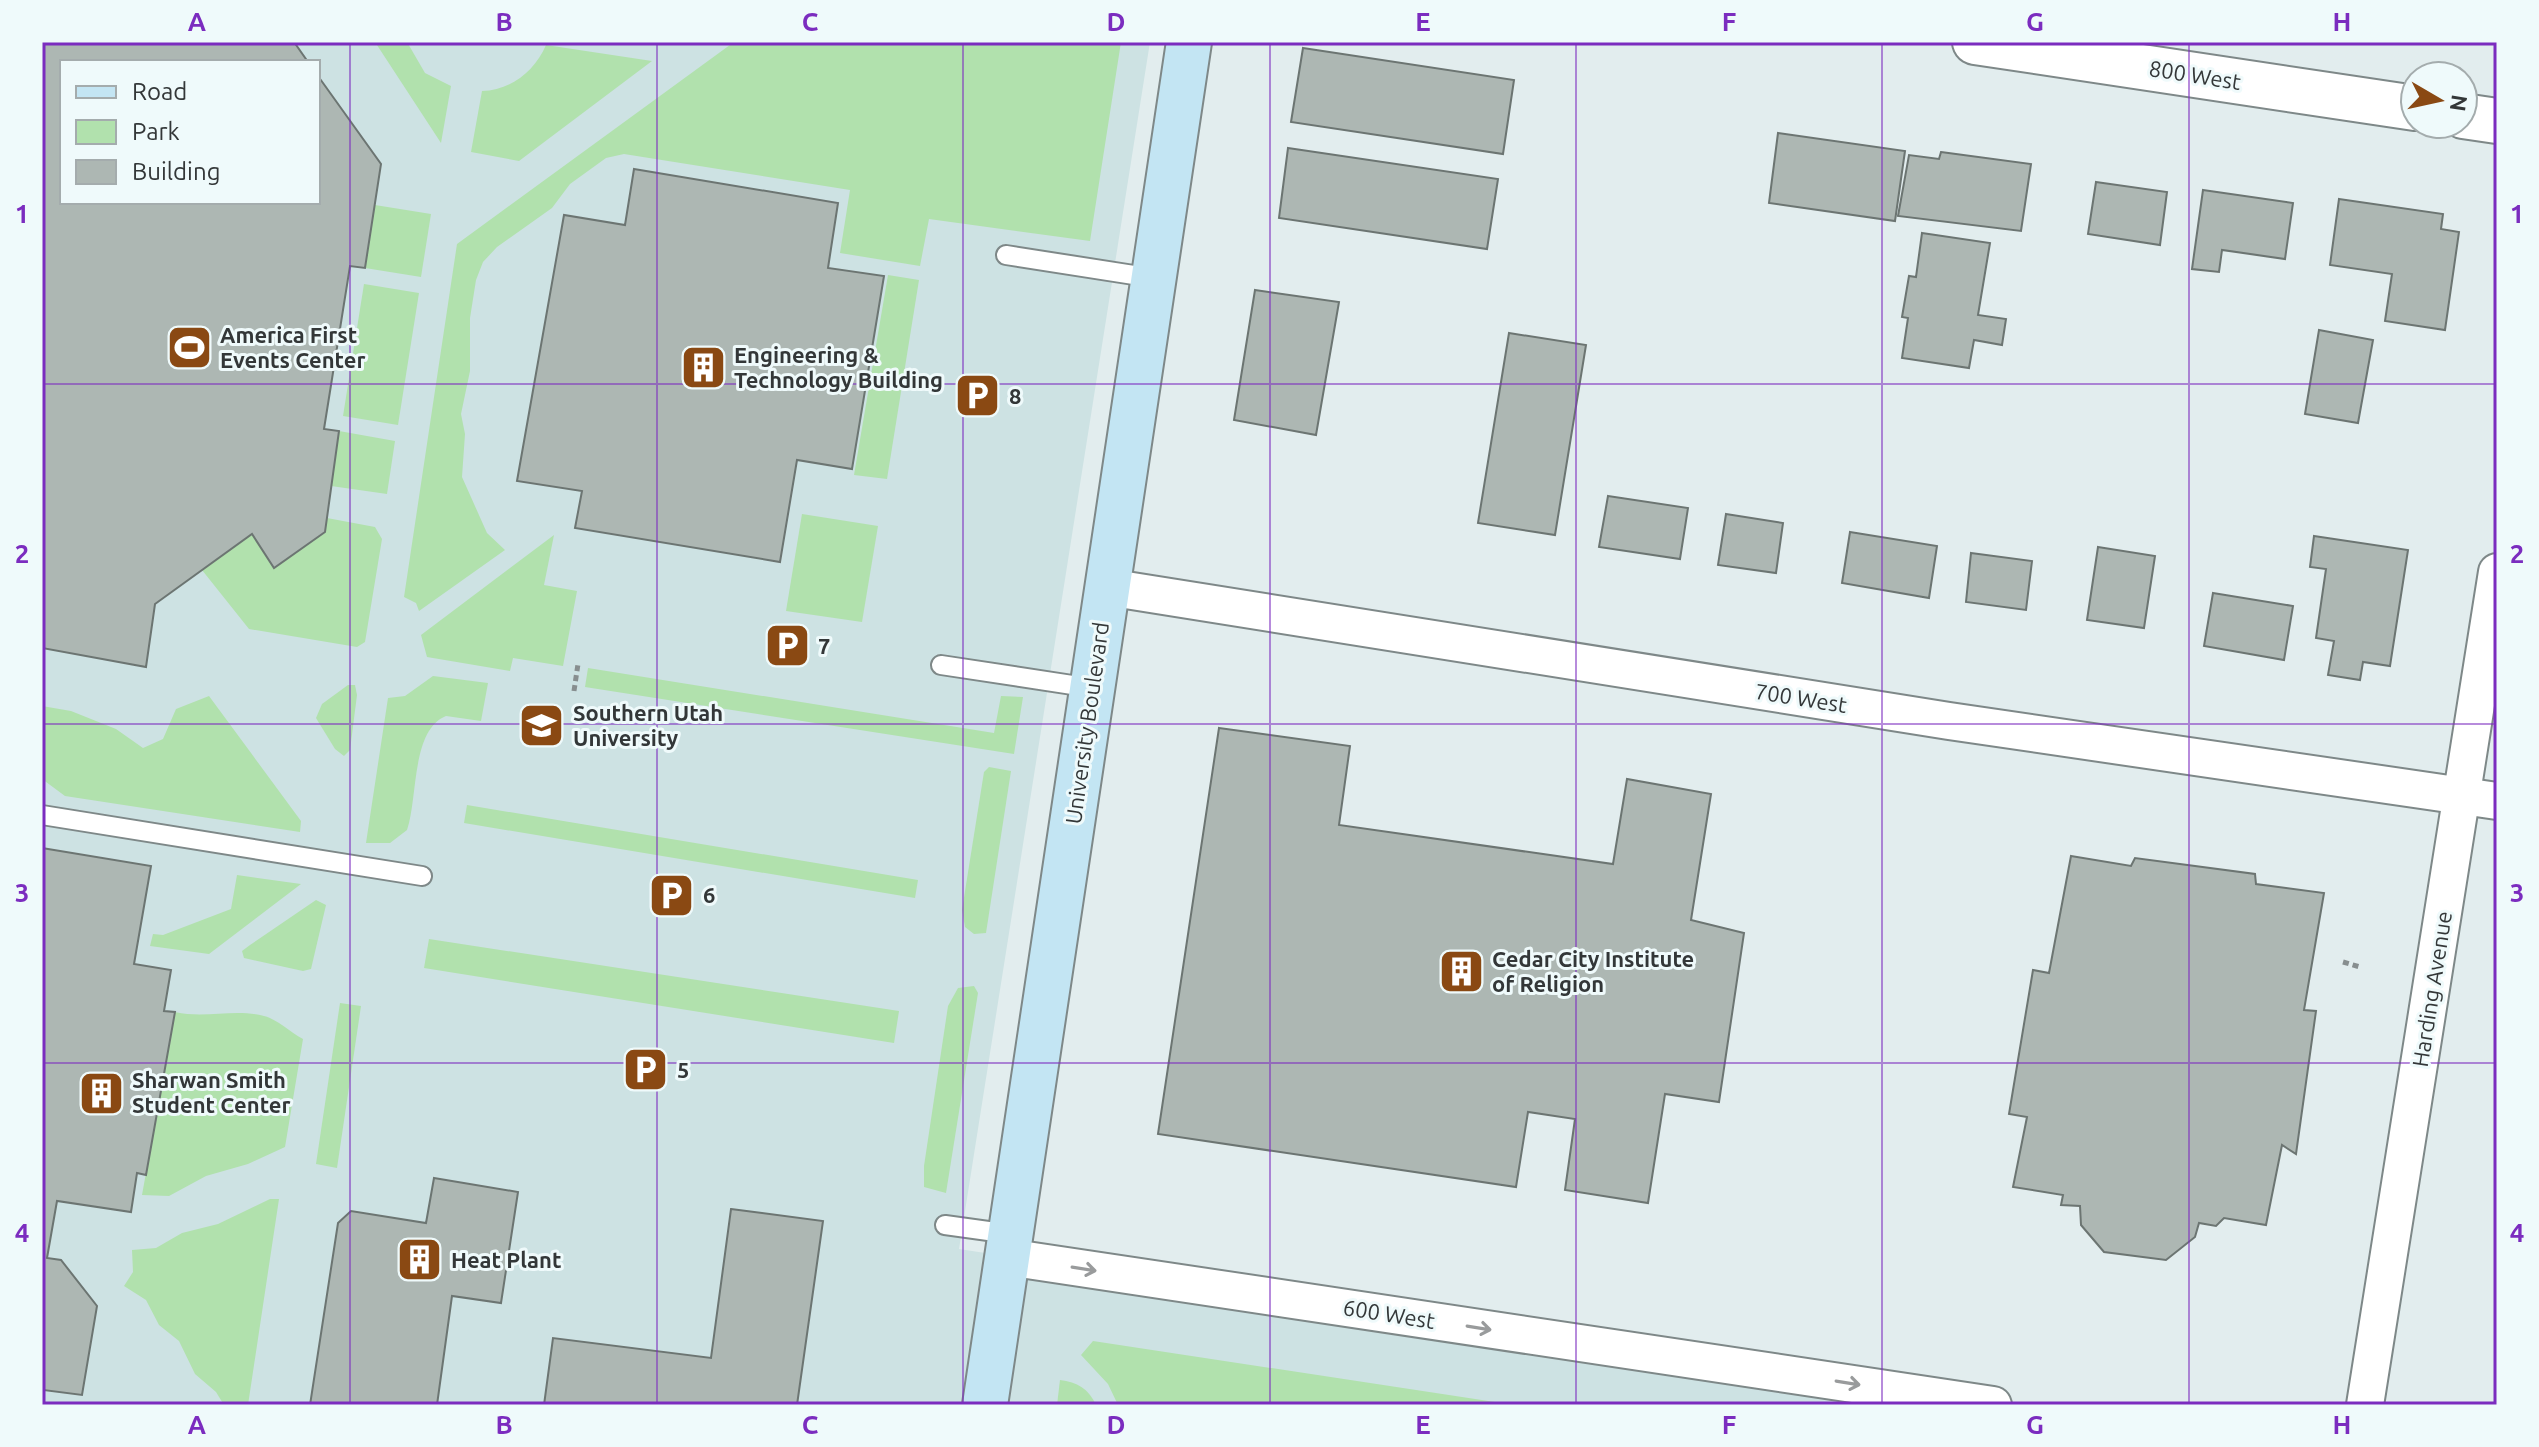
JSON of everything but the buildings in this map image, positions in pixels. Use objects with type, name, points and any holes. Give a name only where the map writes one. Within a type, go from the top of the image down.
[{"type":"main road","name":"University Boulevard","points":[[985,1405],[1189,42]]},
{"type":"street","name":"800 West","points":[[1975,42],[2399,106]]},
{"type":"street","name":"Harding Avenue","points":[[2365,1405],[2480,798],[2497,572]]},
{"type":"street","name":"700 West","points":[[1107,587],[1933,719],[2480,798]]},
{"type":"street","name":"600 West","points":[[1008,1246],[1771,1372],[1993,1405]]},
{"type":"lane","points":[[1006,255],[1155,278]]},
{"type":"lane","points":[[941,665],[1092,688]]},
{"type":"lane","points":[[42,815],[422,876]]},
{"type":"lane","points":[[945,1225],[1008,1246]]},
{"type":"path","points":[[574,691],[578,664]]},
{"type":"path","points":[[2343,962],[2360,967]]},
{"type":"shaded area","name":"Southern Utah University","points":[[42,42],[1150,42],[959,1249],[1993,1405],[42,1405]]},
{"type":"green space","points":[[375,42],[407,42],[425,73],[451,86],[441,143]]},
{"type":"green space","points":[[734,42],[1121,42],[1090,241],[929,219],[920,266],[840,253],[850,190],[624,154],[606,158],[570,184],[552,208],[497,247],[483,262],[476,280],[470,318],[470,371],[461,414],[465,434],[462,477],[487,533],[505,550],[419,611],[416,603],[404,597],[457,244]]},
{"type":"green space","points":[[546,45],[652,61],[519,161],[471,152],[482,91],[503,87],[521,77],[529,71]]},
{"type":"green space","points":[[375,205],[431,214],[421,277],[365,268]]},
{"type":"green space","points":[[888,275],[919,280],[887,479],[854,475]]},
{"type":"green space","points":[[364,284],[419,293],[398,425],[343,416]]},
{"type":"green space","points":[[339,431],[395,441],[387,494],[331,486]]},
{"type":"green space","points":[[802,514],[878,526],[862,622],[786,611]]},
{"type":"green space","points":[[327,518],[375,527],[382,539],[365,642],[357,647],[249,629],[202,570],[252,534],[274,568],[325,532]]},
{"type":"green space","points":[[554,535],[544,585],[577,591],[563,666],[513,658],[510,671],[427,657],[421,635]]},
{"type":"green space","points":[[588,668],[994,733],[1001,696],[1023,697],[1014,754],[585,687]]},
{"type":"green space","points":[[433,676],[488,683],[481,721],[446,716],[435,724],[421,750],[407,830],[390,843],[366,843],[388,698],[405,696]]},
{"type":"green space","points":[[348,685],[355,685],[357,695],[350,750],[344,756],[335,749],[316,718],[322,704]]},
{"type":"green space","points":[[209,696],[301,821],[300,832],[65,796],[42,779],[42,706],[71,711],[116,729],[143,748],[163,739],[176,709]]},
{"type":"green space","points":[[989,767],[1011,771],[986,933],[974,934],[965,927],[962,910],[984,772]]},
{"type":"green space","points":[[467,805],[918,880],[915,898],[464,823]]},
{"type":"green space","points":[[237,875],[301,884],[209,954],[150,946],[153,934],[163,935],[231,909]]},
{"type":"green space","points":[[316,900],[326,905],[311,969],[303,971],[244,958],[242,951]]},
{"type":"green space","points":[[429,939],[899,1011],[894,1043],[424,968]]},
{"type":"green space","points":[[974,986],[978,993],[946,1193],[924,1187],[924,1166],[948,1006],[958,988]]},
{"type":"green space","points":[[340,1003],[361,1006],[337,1168],[316,1164]]},
{"type":"green space","points":[[175,1012],[264,1016],[303,1039],[285,1147],[248,1164],[206,1176],[169,1196],[142,1195]]},
{"type":"green space","points":[[270,1199],[279,1199],[248,1405],[224,1405],[216,1392],[195,1374],[179,1341],[159,1325],[146,1300],[124,1286],[133,1272],[132,1250],[156,1248],[182,1233],[218,1224]]},
{"type":"green space","points":[[1093,1341],[1508,1405],[1118,1405],[1108,1384],[1081,1355]]},
{"type":"green space","points":[[1060,1380],[1082,1387],[1096,1405],[1057,1405]]},
{"type":"place","name":"America First Events Center","points":[[189,348]]},
{"type":"place","name":"Engineering & Technology Building","points":[[703,368]]},
{"type":"place","name":"8","points":[[978,396]]},
{"type":"place","name":"7","points":[[787,646]]},
{"type":"place","name":"Southern Utah University","points":[[542,726]]},
{"type":"place","name":"6","points":[[672,895]]},
{"type":"place","name":"Cedar City Institute of Religion","points":[[1461,972]]},
{"type":"place","name":"5","points":[[646,1070]]},
{"type":"place","name":"Sharwan Smith Student Center","points":[[101,1093]]},
{"type":"place","name":"Heat Plant","points":[[420,1260]]}]
